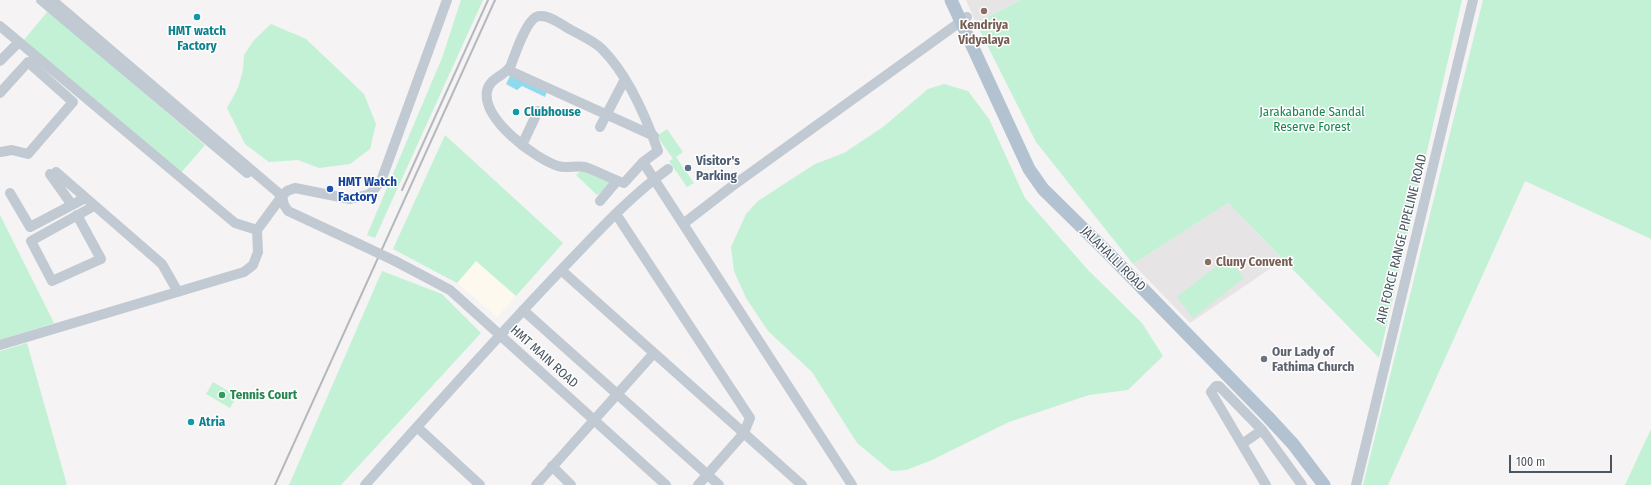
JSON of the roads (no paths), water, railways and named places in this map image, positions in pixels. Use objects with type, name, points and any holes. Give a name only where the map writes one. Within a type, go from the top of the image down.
[{"type":"main road","name":"JALAHALLI ROAD","points":[[951,0],[964,19],[1028,169],[1043,189],[1079,220],[1268,417],[1297,450],[1324,485]]},
{"type":"main road","points":[[960,0],[964,19]]},
{"type":"main road","points":[[1079,220],[1266,406],[1299,443],[1332,485]]},
{"type":"street","points":[[41,0],[226,157],[252,177],[259,178]]},
{"type":"street","points":[[52,0],[255,171],[259,178]]},
{"type":"street","points":[[0,345],[244,272],[253,265],[258,252],[257,230],[287,191],[295,188],[350,199],[370,194],[381,181],[447,0]]},
{"type":"street","name":"AIR FORCE RANGE PIPELINE ROAD","points":[[1356,485],[1473,0]]},
{"type":"street","points":[[541,15],[553,19],[601,48],[622,73],[654,136],[658,151],[643,162],[624,182],[617,181],[583,167],[559,167],[533,155],[522,146],[493,115],[486,96],[487,88],[492,80],[508,70],[526,30],[534,18],[541,15]]},
{"type":"street","points":[[683,224],[737,182],[964,19]]},
{"type":"street","points":[[0,26],[234,224],[257,230]]},
{"type":"street","points":[[0,60],[19,42]]},
{"type":"street","points":[[0,92],[28,62],[73,102],[28,154],[12,150],[0,152]]},
{"type":"street","points":[[508,70],[654,136]]},
{"type":"street","points":[[600,127],[625,80]]},
{"type":"street","points":[[522,146],[538,111]]},
{"type":"street","points":[[643,162],[852,485]]},
{"type":"street","points":[[365,485],[499,334],[616,214],[654,178],[668,169]]},
{"type":"street","points":[[72,205],[53,173],[85,198],[162,264],[178,292]]},
{"type":"street","name":"HMT MAIN ROAD","points":[[259,178],[282,196],[284,205],[288,210],[395,261],[450,290],[666,485]]},
{"type":"street","points":[[600,201],[617,181]]},
{"type":"street","points":[[10,193],[30,227],[85,198]]},
{"type":"street","points":[[77,215],[101,259],[52,281],[31,241],[77,215],[94,206]]},
{"type":"street","points":[[616,214],[750,418],[744,433],[698,485]]},
{"type":"street","points":[[561,270],[802,485]]},
{"type":"street","points":[[523,310],[719,485]]},
{"type":"street","points":[[536,485],[654,353]]},
{"type":"street","points":[[1266,485],[1211,392],[1216,386],[1219,386],[1262,430],[1302,485]]},
{"type":"street","points":[[417,427],[480,485]]},
{"type":"street","points":[[1242,444],[1262,430]]},
{"type":"street","points":[[552,466],[572,485]]},
{"type":"water","points":[[511,74],[547,91],[545,97],[522,86],[517,90],[506,84]]},
{"type":"railway","points":[[402,190],[488,0]]},
{"type":"railway","points":[[275,485],[495,0]]},
{"type":"place","name":"Kendriya Vidyalaya","points":[[984,11]]},
{"type":"place","name":"HMT watch Factory","points":[[197,17]]},
{"type":"place","name":"Clubhouse","points":[[516,112]]},
{"type":"place","name":"Visitor's Parking","points":[[688,168]]},
{"type":"place","name":"HMT Watch Factory","points":[[330,189]]},
{"type":"place","name":"Cluny Convent","points":[[1208,262]]},
{"type":"place","name":"Our Lady of Fathima Church","points":[[1264,359]]},
{"type":"place","name":"Tennis Court","points":[[222,395]]},
{"type":"place","name":"Atria","points":[[191,422]]},
{"type":"park label","name":"Jarakabande Sandal Reserve Forest","points":[[1312,120]]}]
